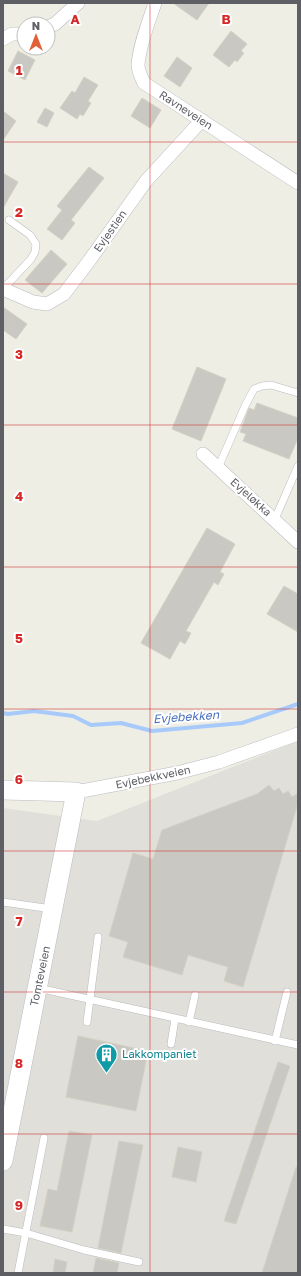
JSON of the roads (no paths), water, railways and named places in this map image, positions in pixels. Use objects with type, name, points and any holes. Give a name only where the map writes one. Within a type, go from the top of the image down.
[{"type":"street","points":[[56,23],[78,3]]},
{"type":"street","name":"Ravneveien","points":[[155,3],[138,66],[144,83],[298,183]]},
{"type":"street","points":[[3,39],[12,34],[16,34]]},
{"type":"street","name":"Evjestien","points":[[3,289],[33,302],[47,304],[64,294],[146,181],[202,120]]},
{"type":"street","name":"Evjeløkka","points":[[203,454],[275,519],[298,542]]},
{"type":"street","name":"Evjebekkveien","points":[[3,790],[76,792],[177,773],[219,762],[298,734]]},
{"type":"street","name":"Tomteveien","points":[[3,1161],[6,1132],[54,909],[76,792]]},
{"type":"lane","points":[[3,289],[31,259],[35,252],[36,244],[30,235],[10,220]]},
{"type":"lane","points":[[218,468],[254,389],[271,385],[298,393]]},
{"type":"lane","points":[[275,519],[298,466]]},
{"type":"lane","points":[[3,902],[54,909]]},
{"type":"lane","points":[[88,1022],[98,937]]},
{"type":"lane","points":[[37,988],[298,1046]]},
{"type":"lane","points":[[276,1040],[287,992]]},
{"type":"lane","points":[[189,1022],[195,995]]},
{"type":"lane","points":[[171,1044],[175,1019]]},
{"type":"lane","points":[[18,1273],[44,1138]]},
{"type":"lane","points":[[3,1229],[26,1233],[84,1250],[139,1262]]},
{"type":"waterway","name":"Evjebekken","points":[[3,713],[8,714],[34,711],[73,716],[91,725],[121,723],[152,731],[242,723],[298,704]]},
{"type":"place","name":"Lakkompaniet","points":[[107,1074]]}]
